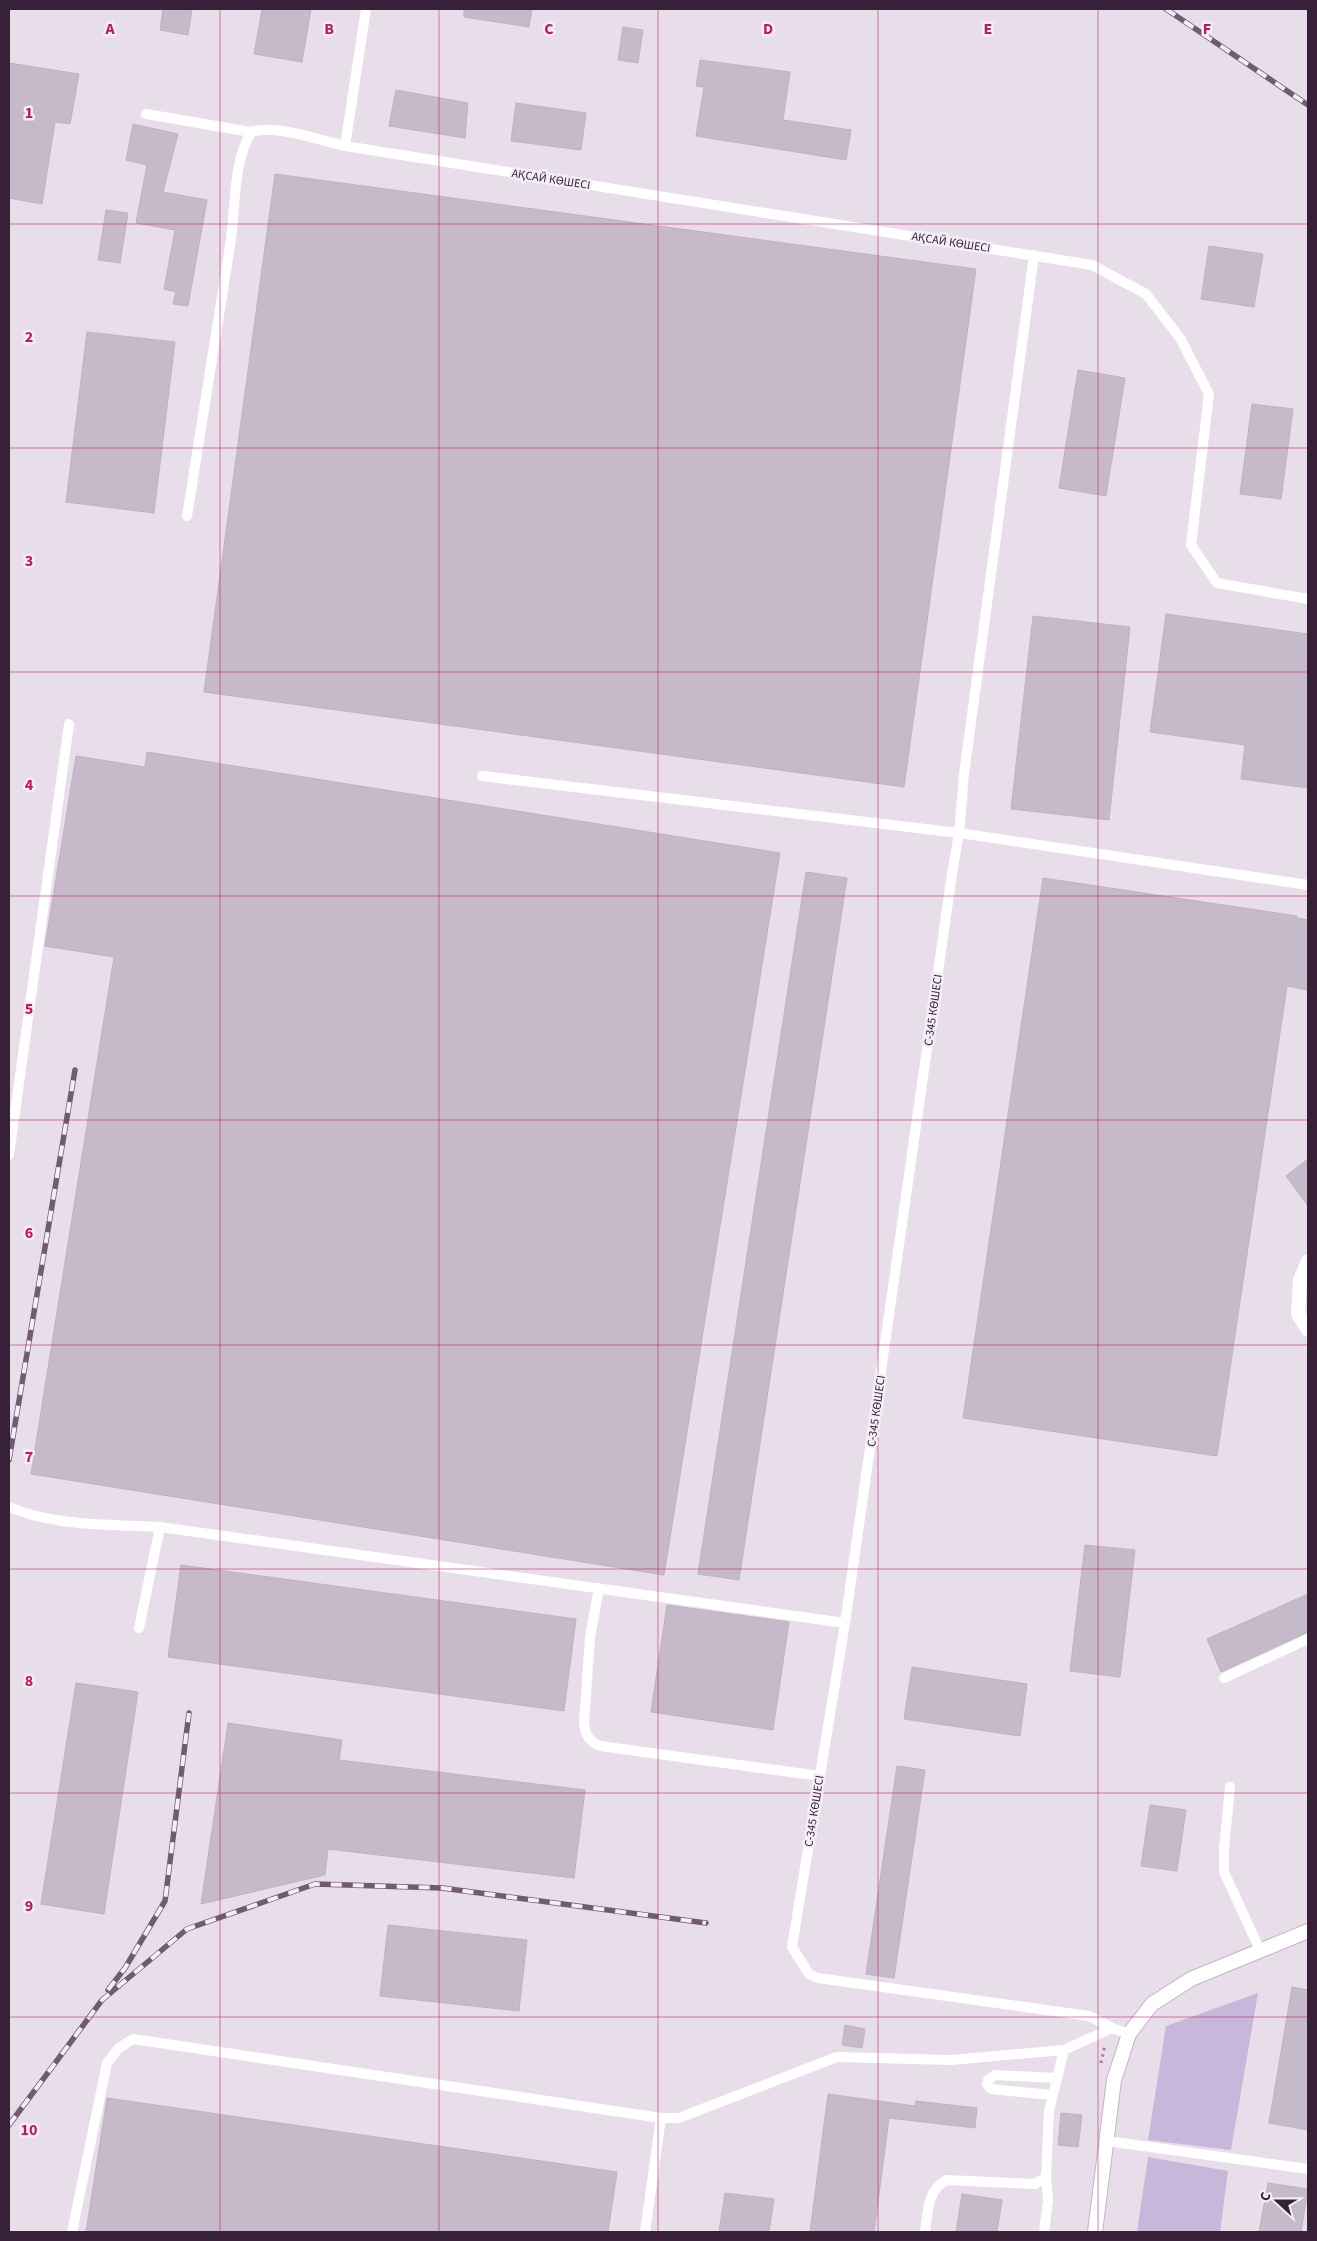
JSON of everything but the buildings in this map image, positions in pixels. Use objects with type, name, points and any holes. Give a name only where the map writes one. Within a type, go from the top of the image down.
[{"type":"main road","points":[[1308,1261],[1300,1280],[1298,1314],[1308,1330]]},
{"type":"main road","points":[[1095,2232],[1114,2080],[1129,2034],[1152,2004],[1190,1979],[1308,1931]]},
{"type":"lane","points":[[345,146],[366,9]]},
{"type":"lane","name":"АҚСАЙ КӨШЕСІ","points":[[146,114],[251,132],[260,129],[279,130],[345,146],[1092,265],[1146,294],[1180,338],[1209,394],[1191,545],[1217,583],[1308,598]]},
{"type":"lane","points":[[187,516],[230,243],[240,160],[243,146],[251,132]]},
{"type":"lane","name":"С-345 КӨШЕСІ","points":[[1034,255],[964,774],[959,833],[846,1623],[792,1947],[810,1974],[818,1978],[1089,2016],[1112,2028]]},
{"type":"lane","points":[[9,1155],[68,724]]},
{"type":"lane","points":[[482,776],[959,833],[1308,885]]},
{"type":"lane","points":[[9,1507],[22,1513],[61,1521],[160,1527],[846,1623]]},
{"type":"lane","points":[[139,1628],[160,1527]]},
{"type":"lane","points":[[599,1588],[590,1638],[584,1722],[585,1731],[591,1742],[600,1746],[820,1776]]},
{"type":"lane","points":[[1224,1678],[1308,1640]]},
{"type":"lane","points":[[1230,1787],[1224,1849],[1224,1872],[1260,1950]]},
{"type":"lane","points":[[72,2232],[107,2063],[119,2048],[133,2039],[662,2118],[680,2118],[837,2057],[951,2060],[1064,2050],[1112,2028],[1129,2034]]},
{"type":"lane","points":[[1044,2232],[1048,2200],[1046,2177],[1049,2111],[1064,2050]]},
{"type":"lane","points":[[1052,2095],[991,2089],[987,2084],[988,2080],[995,2075],[1056,2078]]},
{"type":"lane","points":[[645,2232],[662,2118]]},
{"type":"lane","points":[[1107,2141],[1308,2169]]},
{"type":"lane","points":[[925,2232],[931,2193],[946,2180],[1035,2184],[1046,2177]]},
{"type":"shaded area","points":[[1258,1993],[1231,2150],[1148,2140],[1166,2026]]},
{"type":"shaded area","points":[[1148,2157],[1228,2171],[1220,2232],[1137,2232]]},
{"type":"railway","points":[[1166,9],[1308,105]]},
{"type":"railway","points":[[9,1460],[75,1070]]},
{"type":"railway","points":[[108,1990],[125,1968],[165,1901],[189,1713]]},
{"type":"railway","points":[[9,2125],[102,2000],[187,1929],[315,1884],[442,1888],[706,1923]]}]
